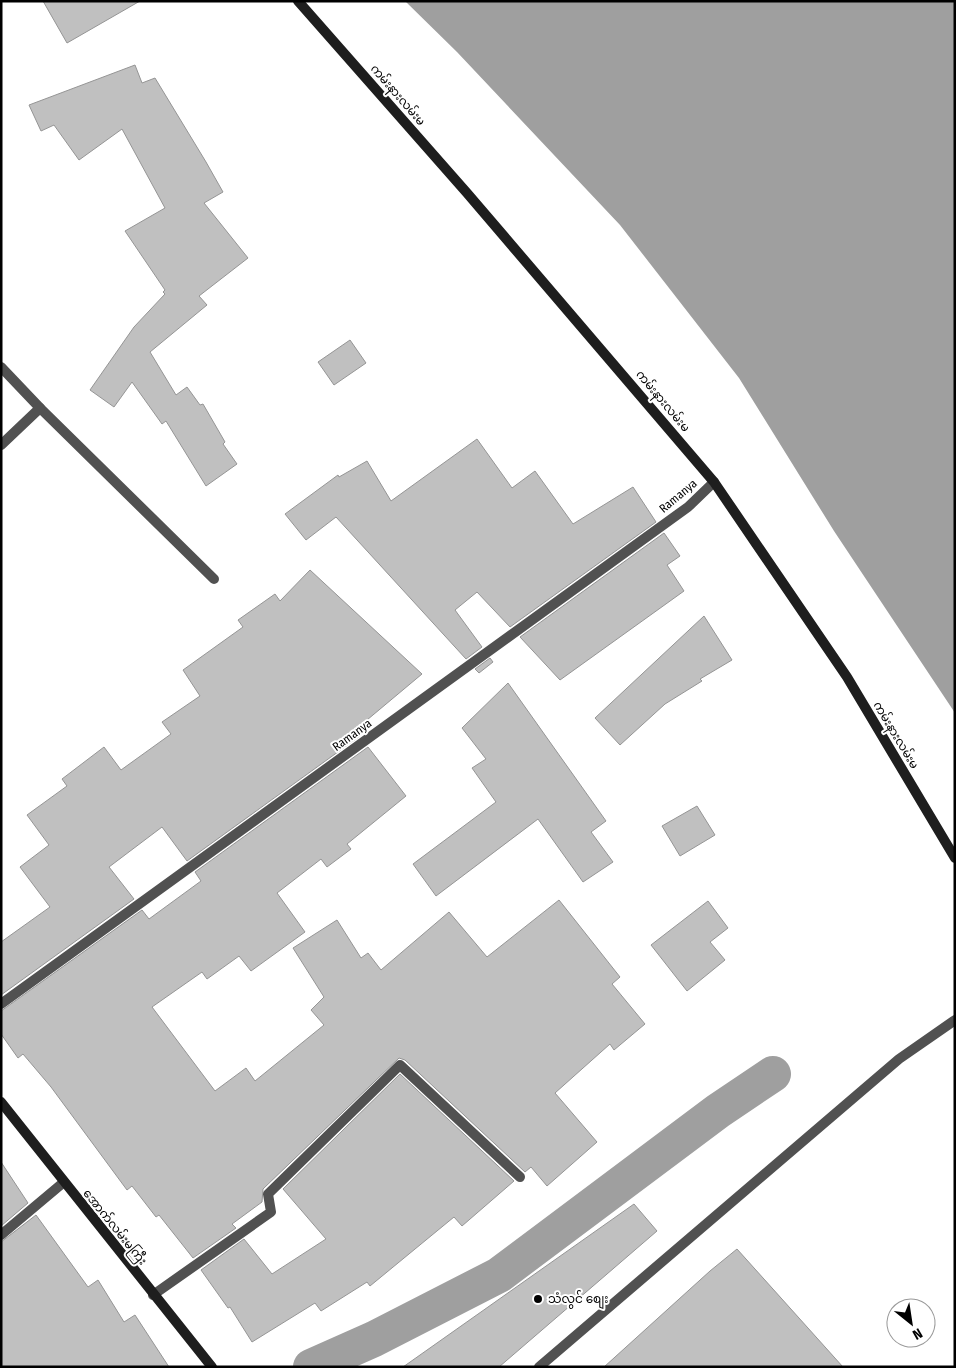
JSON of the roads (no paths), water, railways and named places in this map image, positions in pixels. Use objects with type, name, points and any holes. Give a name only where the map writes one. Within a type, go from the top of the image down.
[{"type":"main road","name":"ကမ်းနားလမ်းမ","points":[[298,1],[493,222],[714,482],[847,676],[955,858]]},
{"type":"main road","name":"အောက်လမ်းမကြီး","points":[[1,1102],[212,1367]]},
{"type":"street","points":[[1,367],[40,408],[214,579]]},
{"type":"street","points":[[1,445],[40,408]]},
{"type":"street","name":"Ramanya","points":[[1,1004],[688,507],[714,482]]},
{"type":"street","points":[[539,1367],[899,1060],[955,1020]]},
{"type":"street","points":[[153,1294],[271,1212],[268,1194],[400,1065],[520,1177]]},
{"type":"street","points":[[1,1235],[64,1182]]},
{"type":"waterway","points":[[311,1367],[374,1339],[499,1275],[718,1111],[773,1074]]},
{"type":"place","name":"သံလွင် စျေး","points":[[538,1299]]}]
